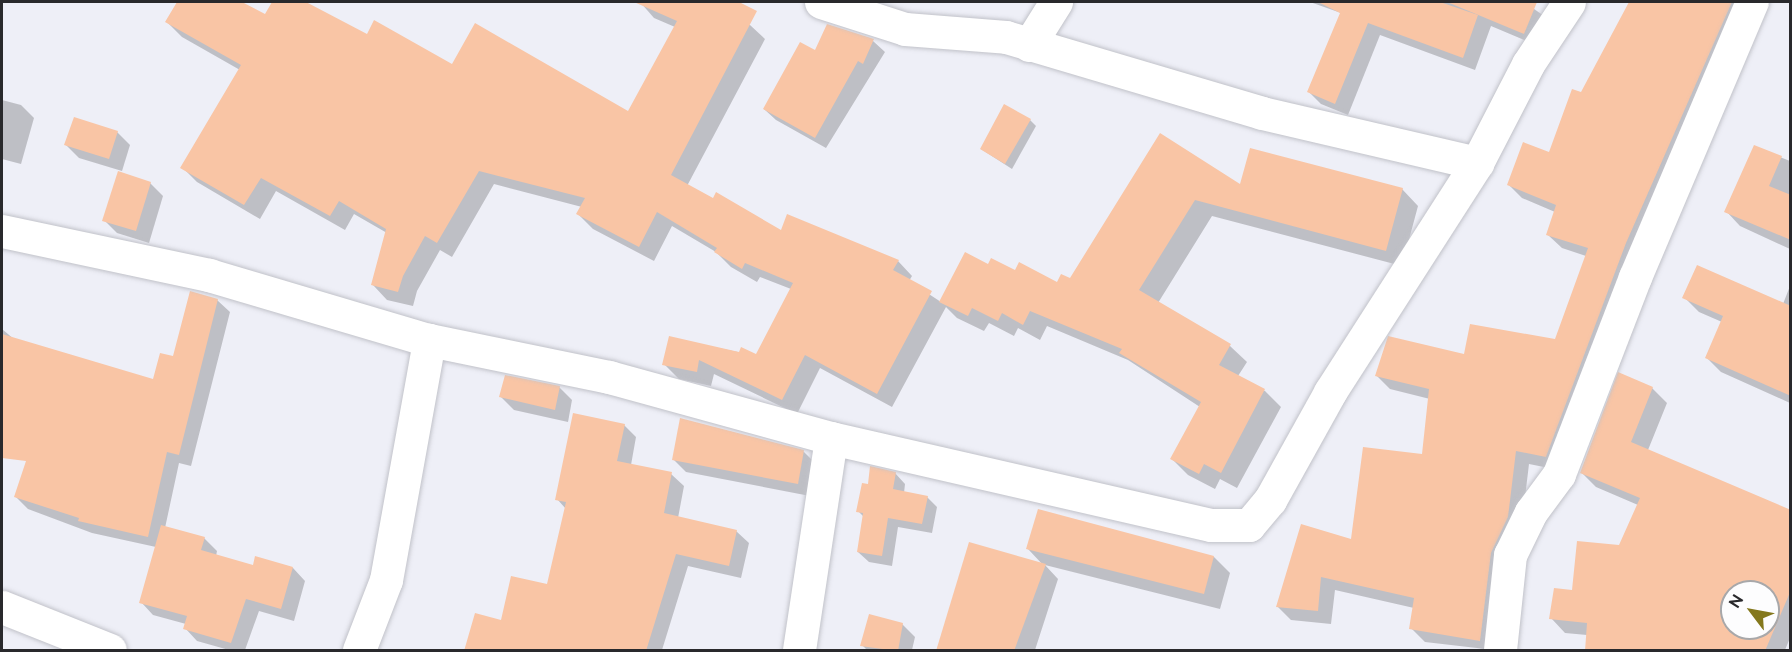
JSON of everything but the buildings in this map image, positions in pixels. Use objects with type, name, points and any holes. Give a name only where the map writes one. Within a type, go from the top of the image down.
[{"type":"street","points":[[821,2],[905,29],[1006,37],[1262,113],[1477,163]]},
{"type":"street","points":[[1029,45],[1056,2]]},
{"type":"street","points":[[2,231],[209,275],[429,340],[609,376],[831,438],[1211,525],[1250,525],[1270,500],[1330,392],[1477,163],[1528,64],[1569,2]]},
{"type":"street","points":[[1500,651],[1510,555],[1531,512],[1559,474],[1635,277],[1752,2]]},
{"type":"street","points":[[359,651],[386,580],[429,340]]},
{"type":"street","points":[[800,651],[831,438]]},
{"type":"street","points":[[2,607],[110,651]]}]
